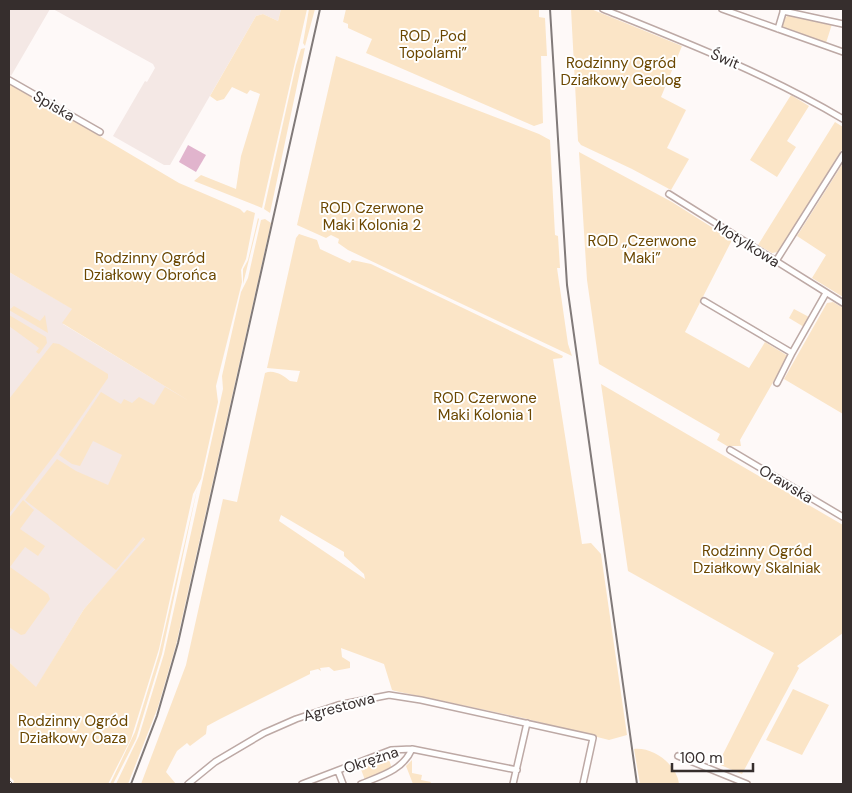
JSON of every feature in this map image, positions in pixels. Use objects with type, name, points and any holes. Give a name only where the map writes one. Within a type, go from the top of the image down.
[{"type":"street","name":"Świt","points":[[602,9],[780,83],[843,119]]},
{"type":"street","points":[[722,9],[843,52]]},
{"type":"street","points":[[778,29],[784,10],[843,24]]},
{"type":"street","name":"Spiska","points":[[9,80],[100,132]]},
{"type":"street","points":[[776,261],[843,155]]},
{"type":"street","name":"Motylkowa","points":[[669,194],[843,303]]},
{"type":"street","points":[[777,383],[826,293]]},
{"type":"street","points":[[704,301],[792,353]]},
{"type":"street","name":"Orawska","points":[[730,450],[843,517]]},
{"type":"street","name":"Agrestowa","points":[[188,784],[215,762],[264,733],[317,711],[364,698],[395,695],[593,738],[583,784]]},
{"type":"street","points":[[513,784],[527,723]]},
{"type":"street","name":"Okrężna","points":[[302,784],[391,750],[412,749],[517,770]]},
{"type":"street","name":"Okrężna","points":[[361,784],[396,769],[406,760],[412,749]]},
{"type":"street","points":[[678,756],[746,784]]},
{"type":"street","points":[[338,771],[343,784]]},
{"type":"shaded area","points":[[9,9],[50,9],[11,76],[9,74]]},
{"type":"shaded area","points":[[53,9],[281,9],[278,21],[263,14],[256,16],[170,165],[164,165],[113,136],[145,81],[147,82],[155,68],[153,64]]},
{"type":"shaded area","points":[[188,145],[206,155],[196,172],[179,162]]},
{"type":"shaded area","points":[[9,272],[73,309],[63,324],[214,416],[203,466],[132,555],[84,609],[36,688],[9,662]]},
{"type":"green space","points":[[281,9],[307,9],[262,208],[194,181],[201,175],[236,189],[241,156],[260,94],[250,90],[247,94],[232,87],[224,99],[217,101],[210,96],[256,16],[263,14],[278,21]]},
{"type":"green space","points":[[309,9],[315,9],[305,46],[303,43]]},
{"type":"green space","name":"ROD „Pod Topolami”","points":[[346,9],[539,9],[539,17],[545,18],[547,56],[541,56],[543,123],[534,126],[366,53],[372,39],[348,28],[348,24],[343,22]]},
{"type":"green space","name":"Rodzinny Ogród Działkowy Geolog","points":[[571,9],[591,9],[682,46],[661,97],[686,110],[667,148],[689,159],[671,190],[581,145],[578,141]]},
{"type":"green space","points":[[789,15],[832,24],[826,43],[784,28],[782,25],[784,18]]},
{"type":"green space","points":[[305,48],[270,213],[264,209],[296,65],[301,49]]},
{"type":"green space","name":"ROD Czerwone Maki Kolonia 2","points":[[336,56],[539,134],[550,140],[555,235],[558,236],[560,268],[557,268],[568,344],[572,356],[348,250],[338,243],[339,239],[331,235],[326,238],[297,225]]},
{"type":"green space","points":[[10,83],[179,183],[240,209],[244,213],[247,210],[255,213],[246,259],[241,270],[242,282],[216,386],[218,402],[201,479],[193,494],[159,649],[131,739],[108,784],[13,783],[14,781],[9,776],[9,662],[36,687],[84,609],[145,539],[143,537],[116,570],[25,500],[57,459],[76,471],[108,485],[122,455],[93,441],[80,466],[72,464],[59,455],[101,392],[121,404],[124,399],[132,403],[139,397],[154,405],[165,387],[189,401],[62,323],[72,309],[9,272]]},
{"type":"green space","points":[[791,95],[809,106],[787,141],[796,147],[777,177],[750,160]]},
{"type":"green space","points":[[835,122],[843,127],[843,148],[778,252],[772,253],[758,245]]},
{"type":"green space","name":"ROD „Czerwone Maki”","points":[[579,152],[672,202],[732,240],[685,332],[749,368],[765,342],[788,356],[740,440],[741,446],[727,446],[717,440],[720,434],[599,364],[587,280]]},
{"type":"green space","points":[[843,163],[843,297],[812,278],[826,255],[797,236]]},
{"type":"green space","points":[[258,218],[243,284],[243,269],[248,260]]},
{"type":"green space","points":[[265,219],[271,223],[176,645],[158,707],[128,784],[116,784],[139,736],[164,654],[223,389],[222,376],[241,292],[248,278],[261,220]]},
{"type":"green space","name":"ROD Czerwone Maki Kolonia 1","points":[[299,234],[317,240],[320,249],[350,263],[352,260],[371,264],[563,356],[562,358],[553,359],[582,544],[591,543],[601,554],[627,735],[609,740],[523,718],[395,691],[392,690],[384,664],[341,648],[342,657],[350,662],[350,668],[334,671],[329,667],[320,668],[321,671],[318,669],[310,671],[310,674],[207,726],[206,734],[190,746],[187,743],[177,751],[166,772],[176,784],[141,784],[186,665],[223,499],[237,502],[265,373],[275,372],[290,381],[297,382],[300,371],[267,368],[296,238]],"holes":[[[281,515],[344,552],[344,556],[364,574],[365,579],[279,521]]]},
{"type":"green space","points":[[833,302],[843,308],[843,414],[784,379],[827,303]]},
{"type":"green space","points":[[14,306],[40,321],[45,315],[48,333],[9,310]]},
{"type":"green space","points":[[794,309],[809,317],[804,327],[789,318]]},
{"type":"green space","points":[[9,315],[46,337],[47,343],[39,354],[36,352],[39,348],[9,326]]},
{"type":"green space","points":[[53,343],[59,344],[108,374],[108,378],[56,453],[9,514],[9,399]]},
{"type":"green space","name":"Rodzinny Ogród Działkowy Skalniak","points":[[601,384],[843,525],[843,633],[797,666],[799,668],[742,774],[718,764],[774,653],[628,571]]},
{"type":"green space","points":[[198,485],[162,654],[136,739],[113,784],[110,784],[135,732],[159,654]]},
{"type":"green space","points":[[23,500],[34,510],[20,529],[45,546],[38,556],[25,547],[10,567],[48,594],[50,599],[25,634],[21,635],[9,627],[9,518]]},
{"type":"green space","points":[[793,689],[829,705],[802,755],[766,740]]},
{"type":"green space","points":[[634,749],[649,751],[663,759],[674,770],[679,784],[640,784]]},
{"type":"green space","points":[[387,753],[392,769],[365,780],[359,764]]},
{"type":"green space","points":[[412,760],[412,773],[422,775],[421,780],[431,782],[430,784],[413,784],[406,766]]},
{"type":"tram line","points":[[9,780],[13,784]]},
{"type":"railway","points":[[131,784],[157,716],[178,643],[320,9]]},
{"type":"railway","points":[[550,9],[567,285],[637,784]]},
{"type":"park label","name":"Rodzinny Ogród Działkowy Obrońca","points":[[150,266]]},
{"type":"park label","name":"Rodzinny Ogród Działkowy Oaza","points":[[73,730]]}]
